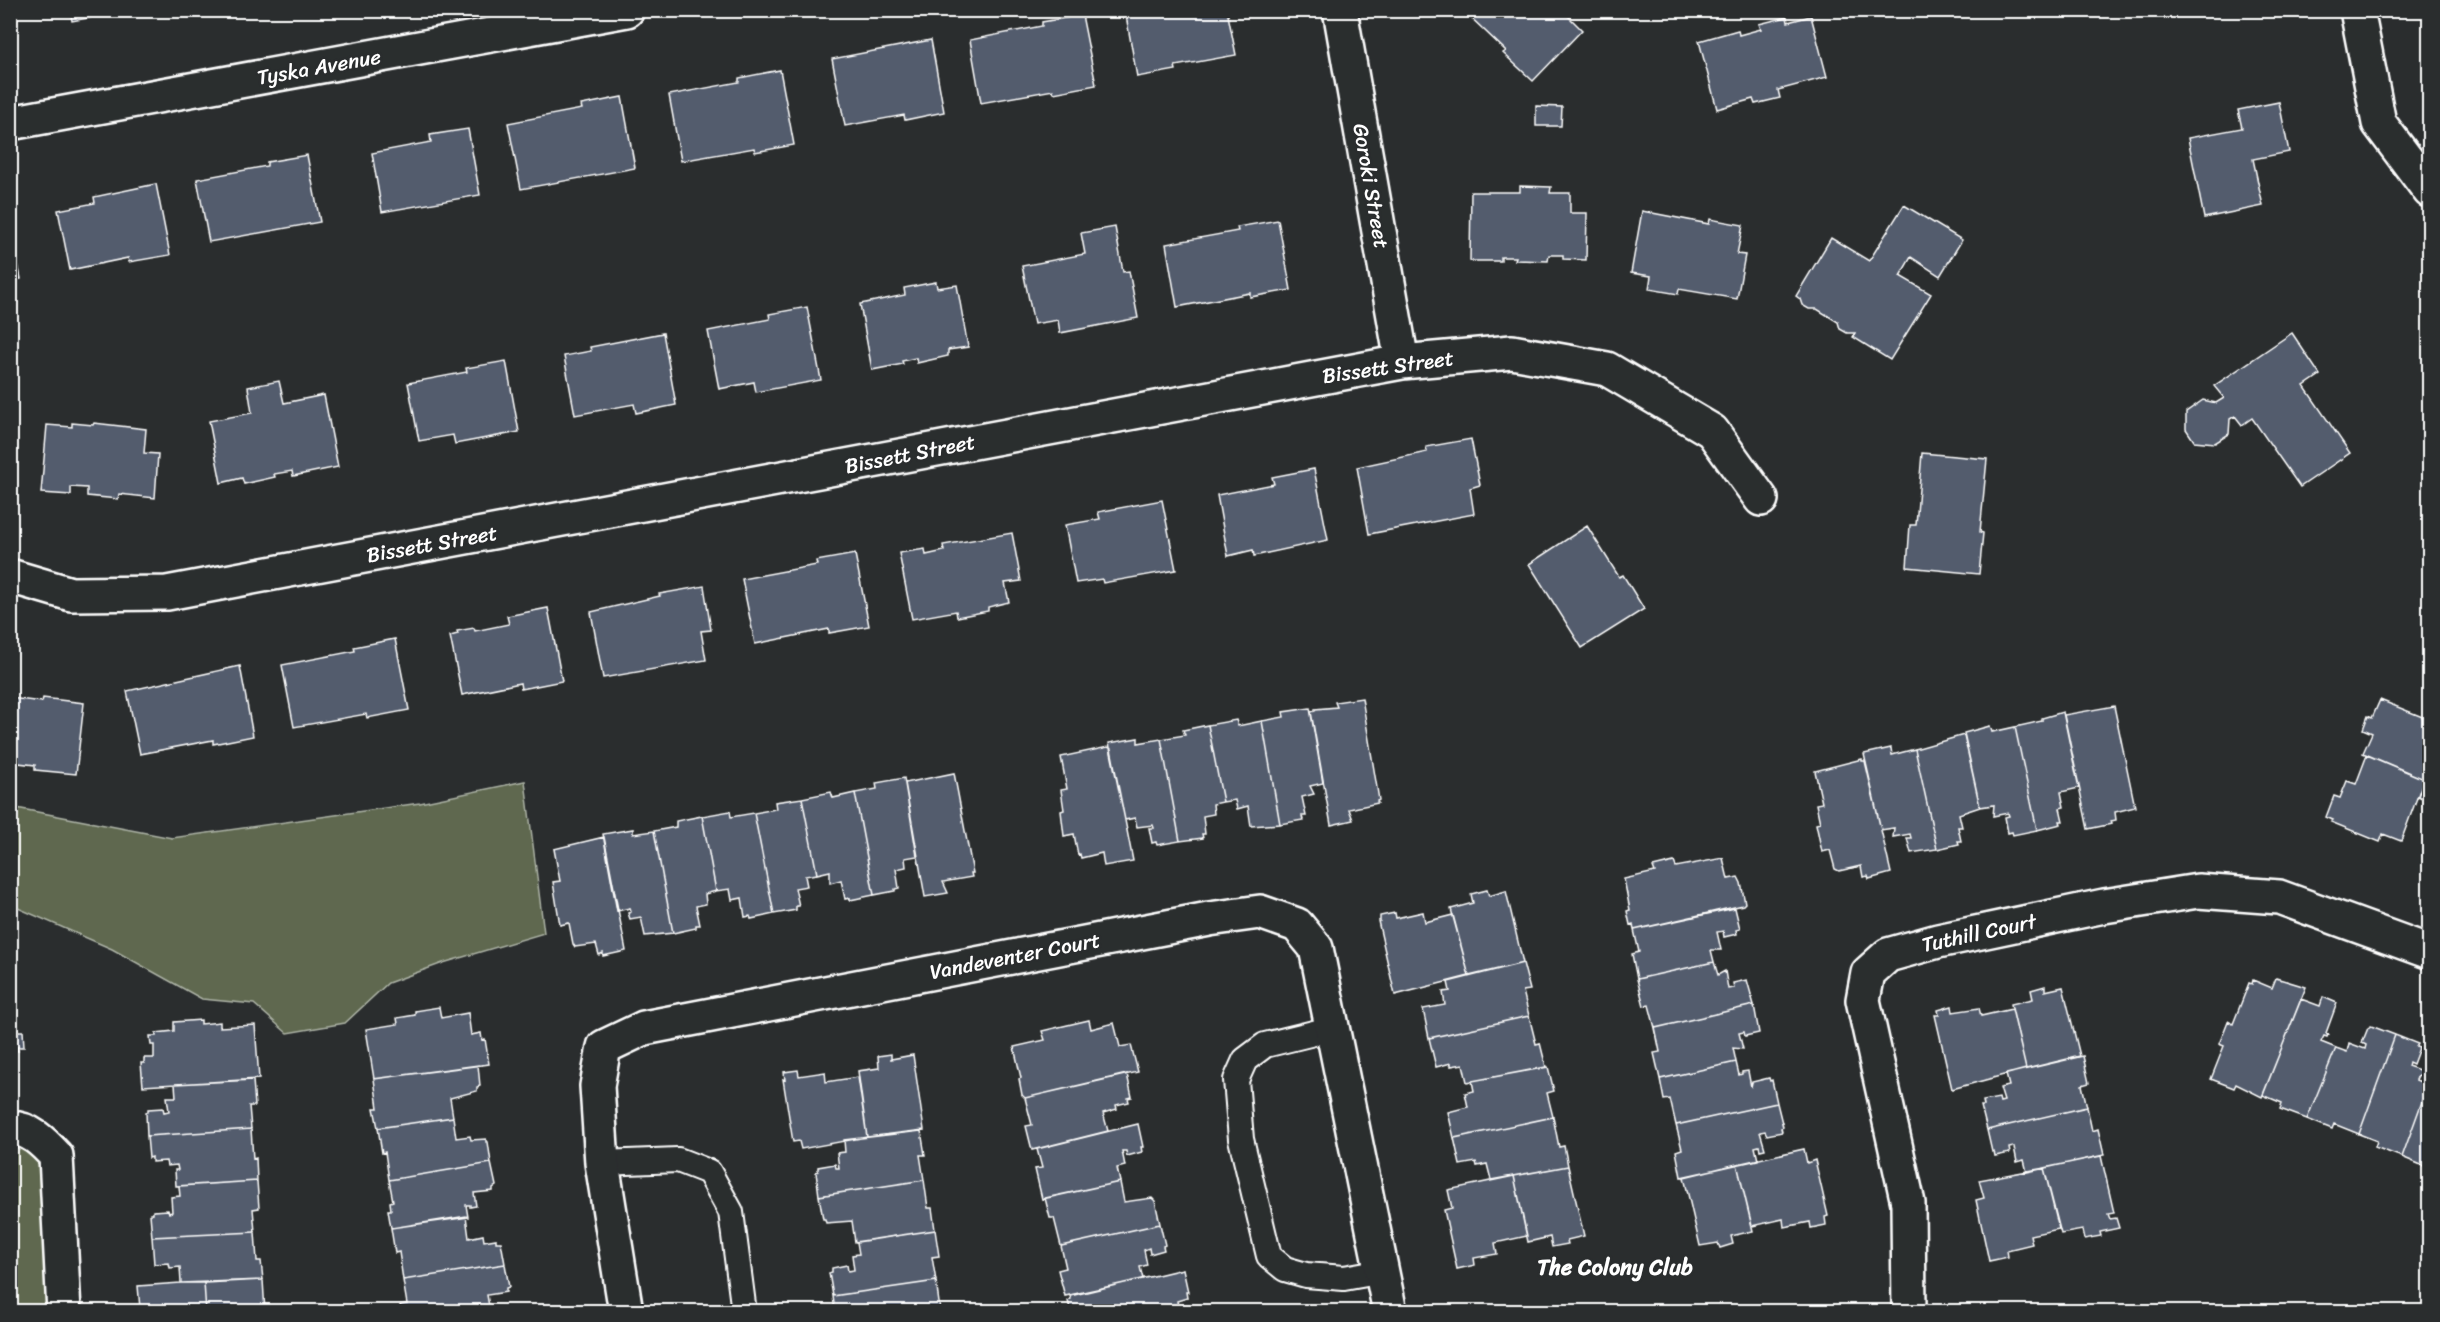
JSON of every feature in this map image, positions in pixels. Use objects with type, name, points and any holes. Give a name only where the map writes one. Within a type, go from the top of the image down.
[{"type":"street","name":"Tyska Avenue","points":[[10,123],[627,10]]},
{"type":"street","name":"Goroki Street","points":[[1340,10],[1402,362]]},
{"type":"street","points":[[2357,10],[2379,123],[2430,191]]},
{"type":"street","name":"Bissett Street","points":[[10,576],[71,594],[167,593],[1402,362],[1512,352],[1607,369],[1712,431],[1761,499]]},
{"type":"street","name":"Tuthill Court","points":[[1910,1311],[1908,1203],[1863,1000],[1868,973],[1888,955],[1938,940],[2104,906],[2198,891],[2279,897],[2430,952]]},
{"type":"street","name":"Vandeventer Court","points":[[626,1311],[602,1163],[597,1086],[604,1047],[644,1028],[1209,919],[1260,912],[1297,925],[1316,948],[1390,1311]]},
{"type":"street","points":[[10,1128],[16,1128],[40,1139],[56,1156],[64,1311]]},
{"type":"lane","points":[[1334,1028],[1265,1045],[1245,1060],[1236,1080],[1241,1139],[1269,1256],[1285,1269],[1306,1275],[1344,1278],[1383,1271]]},
{"type":"lane","points":[[602,1163],[678,1160],[709,1172],[731,1212],[744,1311]]},
{"type":"green space","points":[[525,781],[544,933],[443,963],[388,983],[345,1023],[287,1033],[254,1004],[202,999],[112,949],[11,905],[11,807],[172,838],[420,803]]},
{"type":"green space","points":[[10,1128],[40,1139],[64,1311],[11,1311]]},
{"type":"building","points":[[70,10],[115,10],[116,13],[72,21]]},
{"type":"building","points":[[1125,10],[1227,10],[1236,55],[1175,66],[1176,70],[1137,77]]},
{"type":"building","points":[[1463,10],[1562,10],[1582,30],[1533,81],[1503,53],[1506,51]]},
{"type":"building","points":[[1082,15],[1096,85],[981,103],[970,40],[1042,26],[1042,22]]},
{"type":"building","points":[[1811,16],[1827,77],[1778,90],[1780,98],[1755,104],[1753,99],[1717,109],[1699,41],[1738,30],[1739,35],[1761,29],[1759,24],[1787,17],[1788,22]]},
{"type":"building","points":[[931,40],[944,112],[905,120],[904,115],[845,126],[832,59]]},
{"type":"building","points":[[780,70],[794,145],[755,152],[754,148],[681,161],[669,95],[739,82],[739,78]]},
{"type":"building","points":[[622,97],[635,168],[521,189],[508,123],[582,109],[581,105]]},
{"type":"building","points":[[2279,102],[2289,152],[2253,159],[2263,206],[2204,218],[2188,138],[2242,128],[2238,110]]},
{"type":"building","points":[[1536,106],[1562,107],[1561,126],[1536,126]]},
{"type":"building","points":[[468,129],[480,195],[382,212],[372,153],[431,142],[430,135]]},
{"type":"building","points":[[307,155],[320,222],[209,242],[197,179],[267,166],[267,162]]},
{"type":"building","points":[[156,184],[170,255],[129,262],[128,258],[70,270],[58,210],[95,203],[94,197]]},
{"type":"building","points":[[1520,186],[1551,187],[1550,193],[1570,193],[1570,213],[1587,213],[1586,260],[1563,259],[1563,255],[1549,255],[1548,261],[1515,260],[1516,257],[1501,257],[1501,261],[1470,261],[1471,192],[1520,192]]},
{"type":"building","points":[[1904,205],[1962,240],[1940,276],[1911,257],[1900,276],[1931,294],[1890,360],[1853,337],[1855,333],[1847,333],[1840,329],[1838,322],[1817,309],[1809,309],[1802,305],[1796,296],[1831,238],[1869,261]]},
{"type":"building","points":[[1642,211],[1709,224],[1710,219],[1743,225],[1737,254],[1745,255],[1737,299],[1679,289],[1678,294],[1649,289],[1651,276],[1631,273]]},
{"type":"building","points":[[1278,220],[1291,290],[1250,297],[1250,293],[1177,307],[1166,244],[1238,231],[1237,227]]},
{"type":"building","points":[[10,222],[21,279],[10,281]]},
{"type":"building","points":[[1115,227],[1123,272],[1129,271],[1138,318],[1060,333],[1058,320],[1034,324],[1022,266],[1085,254],[1081,233]]},
{"type":"building","points":[[936,282],[937,288],[957,285],[968,347],[948,350],[948,356],[917,363],[916,358],[902,361],[903,364],[872,370],[860,304],[905,295],[904,288]]},
{"type":"building","points":[[807,307],[821,380],[756,392],[754,382],[719,389],[708,331],[770,319],[769,314]]},
{"type":"building","points":[[663,333],[676,405],[636,413],[634,404],[575,415],[564,356],[591,351],[590,347]]},
{"type":"building","points":[[2292,333],[2320,375],[2304,386],[2350,453],[2300,487],[2252,418],[2242,425],[2235,416],[2230,419],[2229,434],[2215,443],[2194,441],[2186,429],[2186,412],[2203,400],[2216,403],[2224,398],[2214,386]]},
{"type":"building","points":[[506,361],[519,432],[455,444],[453,435],[419,441],[408,383],[467,372],[466,368]]},
{"type":"building","points":[[279,381],[284,403],[324,395],[338,467],[293,476],[292,471],[274,474],[275,477],[244,484],[242,478],[221,483],[209,421],[252,413],[248,387]]},
{"type":"building","points":[[72,423],[146,429],[144,453],[158,454],[155,498],[119,494],[118,499],[87,496],[87,488],[71,487],[71,495],[41,493],[47,425],[72,427]]},
{"type":"building","points":[[1471,439],[1480,485],[1470,488],[1474,514],[1369,534],[1357,467],[1427,452],[1426,447]]},
{"type":"building","points":[[1922,453],[1987,459],[1980,532],[1983,533],[1979,574],[1907,567],[1910,525],[1916,525]]},
{"type":"building","points":[[1314,469],[1328,540],[1254,556],[1253,550],[1228,556],[1217,495],[1274,484],[1272,477]]},
{"type":"building","points":[[1162,500],[1176,570],[1103,583],[1102,579],[1076,583],[1065,525],[1100,519],[1098,512]]},
{"type":"building","points":[[1587,526],[1619,577],[1623,575],[1644,609],[1582,648],[1529,564]]},
{"type":"building","points":[[1012,533],[1021,581],[1005,583],[1009,602],[988,607],[988,611],[957,617],[956,611],[912,619],[899,553],[925,549],[926,555],[944,551],[943,545]]},
{"type":"building","points":[[855,554],[869,626],[829,633],[829,629],[755,644],[742,579],[817,565],[816,561]]},
{"type":"building","points":[[704,586],[711,630],[701,631],[706,660],[603,678],[591,612],[660,596],[659,594]]},
{"type":"building","points":[[548,608],[562,681],[521,689],[520,683],[462,695],[450,636],[458,634],[457,631],[474,628],[475,631],[509,624],[507,616]]},
{"type":"building","points":[[395,639],[409,710],[367,718],[366,714],[294,727],[282,665],[355,651],[354,647]]},
{"type":"building","points":[[240,666],[253,736],[213,744],[213,740],[140,754],[127,691]]},
{"type":"building","points":[[10,698],[42,702],[43,698],[84,703],[76,774],[35,770],[35,765],[10,762]]},
{"type":"building","points":[[1362,698],[1379,800],[1378,803],[1349,809],[1353,820],[1331,825],[1311,712],[1315,709],[1337,707],[1335,702]]},
{"type":"building","points":[[2380,700],[2430,720],[2430,765],[2424,779],[2363,753],[2372,733],[2363,729],[2368,716],[2372,718]]},
{"type":"building","points":[[2114,706],[2135,807],[2115,812],[2116,820],[2111,821],[2112,824],[2088,829],[2064,715]]},
{"type":"building","points":[[1310,708],[1323,783],[1310,786],[1314,794],[1302,797],[1306,816],[1302,816],[1303,820],[1280,824],[1262,721],[1284,717],[1283,712]]},
{"type":"building","points":[[2063,712],[2079,788],[2061,792],[2064,807],[2060,808],[2063,821],[2060,821],[2061,824],[2037,830],[2015,727],[2042,721],[2042,718]]},
{"type":"building","points":[[1236,720],[1238,726],[1262,721],[1280,824],[1251,826],[1248,806],[1237,809],[1235,800],[1223,802],[1208,725]]},
{"type":"building","points":[[1208,725],[1223,802],[1213,804],[1214,814],[1203,816],[1205,834],[1202,834],[1203,838],[1180,841],[1161,739],[1185,735],[1183,730]]},
{"type":"building","points":[[1990,726],[1992,732],[2015,727],[2037,830],[2013,835],[2012,832],[2008,833],[2005,817],[2009,816],[2008,813],[1993,816],[1994,805],[1980,807],[1964,733]]},
{"type":"building","points":[[1964,735],[1980,807],[1959,814],[1962,827],[1958,827],[1961,841],[1958,841],[1959,844],[1937,849],[1915,749]]},
{"type":"building","points":[[1138,738],[1138,743],[1161,739],[1180,841],[1157,845],[1156,842],[1152,843],[1149,828],[1154,828],[1153,825],[1137,827],[1135,818],[1125,820],[1109,743]]},
{"type":"building","points":[[1108,747],[1111,749],[1133,861],[1104,866],[1102,853],[1081,858],[1080,854],[1078,855],[1074,834],[1064,836],[1061,790],[1067,789],[1061,757]]},
{"type":"building","points":[[1891,748],[1892,755],[1915,749],[1937,849],[1911,853],[1907,838],[1911,838],[1910,834],[1893,837],[1894,828],[1881,830],[1864,754]]},
{"type":"building","points":[[2367,755],[2424,779],[2401,841],[2383,834],[2380,842],[2331,822],[2333,820],[2326,817],[2334,796],[2340,798],[2347,781],[2356,784]]},
{"type":"building","points":[[1862,759],[1865,761],[1891,873],[1869,879],[1868,876],[1863,877],[1861,866],[1839,871],[1835,869],[1830,850],[1822,852],[1816,824],[1820,823],[1816,804],[1822,803],[1815,771]]},
{"type":"building","points":[[2430,765],[2430,813],[2423,810],[2429,801],[2418,796]]},
{"type":"building","points":[[954,773],[973,873],[971,873],[972,877],[943,882],[948,893],[925,897],[905,783]]},
{"type":"building","points":[[904,778],[917,856],[905,858],[906,867],[896,869],[899,888],[895,891],[874,895],[855,793],[877,789],[876,783]]},
{"type":"building","points":[[831,792],[833,798],[855,793],[874,895],[845,899],[841,880],[830,883],[830,871],[817,874],[802,798]]},
{"type":"building","points":[[802,798],[817,874],[805,876],[807,886],[795,888],[799,906],[796,906],[796,910],[774,914],[754,813],[776,809],[775,802]]},
{"type":"building","points":[[730,811],[731,817],[754,813],[774,914],[751,919],[750,916],[745,917],[742,898],[732,900],[730,889],[716,891],[702,816]]},
{"type":"building","points":[[702,816],[716,891],[705,894],[706,904],[696,906],[700,925],[673,933],[654,831],[676,827],[676,821]]},
{"type":"building","points":[[633,829],[633,834],[654,831],[673,933],[645,936],[641,917],[630,919],[628,913],[631,912],[630,908],[617,911],[603,834]]},
{"type":"building","points":[[604,837],[626,951],[603,956],[603,953],[599,955],[596,944],[575,947],[569,923],[560,925],[553,882],[560,881],[554,849]]},
{"type":"building","points":[[1723,858],[1728,879],[1738,877],[1741,883],[1745,903],[1743,905],[1634,930],[1633,924],[1630,925],[1627,911],[1630,910],[1624,879],[1655,872],[1653,867],[1674,862],[1676,867]]},
{"type":"building","points":[[1487,890],[1489,896],[1506,891],[1523,963],[1469,976],[1451,909],[1473,903],[1471,894]]},
{"type":"building","points":[[1735,908],[1740,929],[1736,930],[1737,934],[1724,937],[1723,931],[1717,932],[1721,950],[1711,950],[1714,962],[1637,979],[1632,954],[1639,952],[1634,930]]},
{"type":"building","points":[[1423,912],[1425,922],[1453,915],[1469,976],[1395,995],[1378,921],[1380,921],[1380,916],[1395,913],[1396,918]]},
{"type":"building","points":[[1714,962],[1718,975],[1725,971],[1728,989],[1734,988],[1733,983],[1747,980],[1754,1005],[1655,1028],[1649,1005],[1644,1006],[1637,979]]},
{"type":"building","points":[[1523,963],[1530,990],[1523,991],[1529,1016],[1429,1038],[1423,1009],[1445,1005],[1443,992],[1450,991],[1448,982]]},
{"type":"building","points":[[2276,978],[2306,987],[2262,1097],[2236,1084],[2234,1088],[2211,1079],[2224,1046],[2219,1044],[2228,1021],[2233,1024],[2249,983],[2252,984],[2253,980],[2272,988]]},
{"type":"building","points":[[2045,986],[2045,991],[2063,987],[2080,1056],[2026,1069],[2011,1004],[2033,999],[2031,990]]},
{"type":"building","points":[[2323,997],[2337,1003],[2326,1033],[2327,1037],[2324,1036],[2321,1042],[2336,1048],[2307,1119],[2280,1109],[2282,1103],[2263,1095],[2301,999],[2320,1006]]},
{"type":"building","points":[[16,1004],[17,1031],[23,1031],[24,1047],[17,1047],[18,1051],[10,1051],[10,1005]]},
{"type":"building","points":[[1754,1005],[1759,1033],[1745,1036],[1744,1032],[1739,1033],[1743,1049],[1733,1048],[1736,1062],[1660,1079],[1654,1053],[1660,1052],[1655,1028]]},
{"type":"building","points":[[1952,1006],[1953,1012],[1979,1008],[1981,1016],[2012,1009],[2026,1069],[1952,1089],[1935,1015],[1939,1015],[1938,1010]]},
{"type":"building","points":[[439,1007],[441,1018],[468,1013],[471,1035],[481,1033],[482,1040],[485,1039],[489,1064],[374,1079],[366,1029],[398,1024],[397,1018],[415,1015],[415,1011]]},
{"type":"building","points":[[1529,1016],[1536,1044],[1540,1043],[1546,1067],[1467,1082],[1463,1064],[1451,1066],[1451,1063],[1436,1067],[1429,1038]]},
{"type":"building","points":[[201,1020],[201,1024],[220,1022],[220,1027],[255,1025],[259,1079],[143,1086],[141,1063],[144,1063],[144,1058],[154,1058],[154,1045],[151,1045],[150,1036],[174,1031],[174,1022]]},
{"type":"building","points":[[1089,1020],[1091,1029],[1114,1023],[1120,1047],[1131,1045],[1138,1072],[1025,1098],[1022,1095],[1019,1079],[1021,1078],[1014,1047],[1045,1040],[1042,1031]]},
{"type":"building","points":[[2371,1026],[2395,1035],[2359,1134],[2334,1124],[2332,1129],[2307,1119],[2336,1048],[2347,1052],[2349,1043],[2365,1049],[2366,1045],[2362,1043]]},
{"type":"building","points":[[2395,1035],[2418,1044],[2416,1047],[2419,1048],[2413,1064],[2409,1062],[2408,1066],[2422,1071],[2421,1076],[2418,1075],[2416,1080],[2428,1085],[2402,1157],[2375,1147],[2377,1141],[2359,1134]]},
{"type":"building","points":[[891,1054],[891,1059],[913,1055],[924,1130],[867,1137],[858,1071],[879,1068],[878,1056]]},
{"type":"building","points":[[2083,1056],[2089,1083],[2082,1085],[2087,1107],[1987,1130],[1981,1106],[1984,1106],[1983,1101],[1999,1098],[2000,1102],[2004,1101],[2000,1088],[2009,1086],[2006,1074]]},
{"type":"building","points":[[1736,1062],[1739,1075],[1748,1071],[1751,1087],[1752,1082],[1769,1078],[1770,1081],[1772,1080],[1777,1103],[1676,1125],[1670,1099],[1664,1100],[1660,1079]]},
{"type":"building","points":[[478,1065],[480,1086],[477,1087],[477,1091],[450,1098],[453,1117],[378,1128],[374,1108],[378,1108],[374,1079]]},
{"type":"building","points":[[1548,1067],[1554,1091],[1547,1093],[1553,1117],[1454,1138],[1448,1112],[1468,1107],[1465,1093],[1474,1091],[1472,1081]]},
{"type":"building","points":[[798,1070],[799,1076],[825,1072],[826,1082],[858,1077],[867,1137],[801,1149],[799,1141],[793,1142],[783,1079],[785,1080],[784,1072]]},
{"type":"building","points":[[1127,1074],[1132,1097],[1128,1098],[1129,1102],[1116,1105],[1117,1109],[1103,1113],[1108,1131],[1032,1150],[1026,1126],[1032,1125],[1025,1098]]},
{"type":"building","points":[[253,1080],[255,1106],[249,1106],[251,1129],[147,1136],[146,1112],[148,1109],[163,1108],[164,1112],[169,1111],[167,1097],[176,1097],[175,1084]]},
{"type":"building","points":[[2428,1085],[2430,1162],[2426,1167],[2402,1157]]},
{"type":"building","points":[[1777,1103],[1783,1127],[1782,1132],[1767,1135],[1765,1131],[1760,1132],[1765,1149],[1760,1150],[1759,1146],[1755,1147],[1758,1160],[1681,1177],[1676,1151],[1682,1149],[1676,1125]]},
{"type":"building","points":[[2087,1107],[2092,1131],[2098,1129],[2104,1155],[2027,1172],[2024,1160],[2017,1162],[2014,1147],[2009,1148],[2010,1153],[1995,1156],[1994,1151],[1992,1152],[1987,1130]]},
{"type":"building","points":[[453,1117],[456,1138],[470,1136],[471,1140],[486,1139],[491,1163],[389,1180],[385,1152],[382,1153],[378,1128]]},
{"type":"building","points":[[1553,1117],[1559,1147],[1564,1146],[1568,1166],[1491,1180],[1487,1164],[1477,1166],[1476,1162],[1460,1165],[1454,1138]]},
{"type":"building","points":[[1138,1124],[1142,1152],[1127,1156],[1126,1151],[1122,1151],[1125,1166],[1117,1168],[1120,1182],[1042,1199],[1035,1169],[1042,1168],[1037,1149]]},
{"type":"building","points":[[251,1129],[257,1181],[176,1186],[177,1165],[167,1166],[166,1161],[152,1162],[152,1157],[149,1158],[147,1136]]},
{"type":"building","points":[[921,1131],[925,1155],[920,1155],[924,1180],[819,1196],[816,1172],[818,1167],[835,1164],[836,1168],[839,1168],[837,1153],[845,1152],[844,1140]]},
{"type":"building","points":[[1804,1149],[1807,1163],[1815,1160],[1828,1216],[1825,1217],[1826,1225],[1811,1228],[1810,1222],[1784,1227],[1783,1219],[1752,1226],[1737,1164]]},
{"type":"building","points":[[2101,1156],[2114,1213],[2108,1214],[2110,1219],[2116,1218],[2119,1228],[2100,1232],[2101,1236],[2084,1239],[2082,1230],[2061,1234],[2044,1168]]},
{"type":"building","points":[[491,1163],[496,1186],[493,1191],[474,1193],[476,1206],[466,1205],[468,1217],[391,1228],[388,1210],[391,1210],[390,1202],[393,1201],[389,1180]]},
{"type":"building","points":[[1737,1164],[1753,1231],[1731,1236],[1733,1244],[1720,1248],[1718,1243],[1700,1246],[1684,1177]]},
{"type":"building","points":[[1568,1166],[1584,1236],[1567,1240],[1568,1244],[1552,1247],[1550,1237],[1528,1242],[1514,1176]]},
{"type":"building","points":[[2044,1168],[2059,1229],[2030,1235],[2032,1244],[2007,1250],[2008,1257],[1989,1261],[1976,1200],[1984,1198],[1979,1180]]},
{"type":"building","points":[[1514,1176],[1527,1236],[1495,1243],[1497,1254],[1474,1258],[1475,1265],[1457,1269],[1444,1210],[1452,1208],[1448,1190]]},
{"type":"building","points":[[924,1180],[928,1208],[932,1208],[935,1230],[855,1242],[852,1221],[826,1223],[823,1219],[819,1196]]},
{"type":"building","points":[[257,1181],[259,1208],[253,1209],[255,1232],[152,1237],[150,1214],[153,1214],[153,1211],[172,1212],[171,1197],[180,1196],[179,1186]]},
{"type":"building","points":[[1120,1182],[1124,1202],[1152,1198],[1155,1201],[1160,1224],[1061,1246],[1054,1218],[1050,1218],[1045,1198]]},
{"type":"building","points":[[466,1216],[469,1238],[483,1235],[484,1241],[496,1239],[496,1242],[501,1242],[505,1264],[403,1280],[399,1252],[395,1253],[391,1228]]},
{"type":"building","points":[[1160,1224],[1164,1250],[1150,1254],[1149,1248],[1144,1250],[1147,1265],[1140,1267],[1143,1279],[1065,1296],[1058,1270],[1066,1268],[1061,1246]]},
{"type":"building","points":[[935,1230],[939,1256],[932,1257],[936,1281],[833,1296],[829,1273],[832,1272],[832,1268],[847,1265],[848,1271],[854,1270],[852,1255],[859,1254],[857,1242]]},
{"type":"building","points":[[255,1232],[257,1261],[261,1261],[263,1280],[181,1283],[180,1267],[170,1268],[169,1263],[154,1264],[152,1237]]},
{"type":"building","points":[[505,1264],[509,1287],[506,1288],[506,1292],[487,1295],[489,1306],[479,1305],[480,1312],[402,1312],[400,1305],[407,1304],[403,1280]]},
{"type":"building","points":[[1183,1269],[1188,1292],[1186,1292],[1187,1298],[1177,1301],[1179,1312],[1071,1312],[1068,1301],[1071,1299],[1070,1296]]},
{"type":"building","points":[[263,1280],[265,1312],[206,1312],[204,1283]]},
{"type":"building","points":[[936,1281],[940,1310],[945,1309],[945,1312],[835,1312],[833,1296]]},
{"type":"building","points":[[204,1283],[206,1312],[145,1312],[145,1308],[140,1308],[138,1286]]},
{"type":"district","name":"The Colony Club","points":[[1615,1267]]}]
